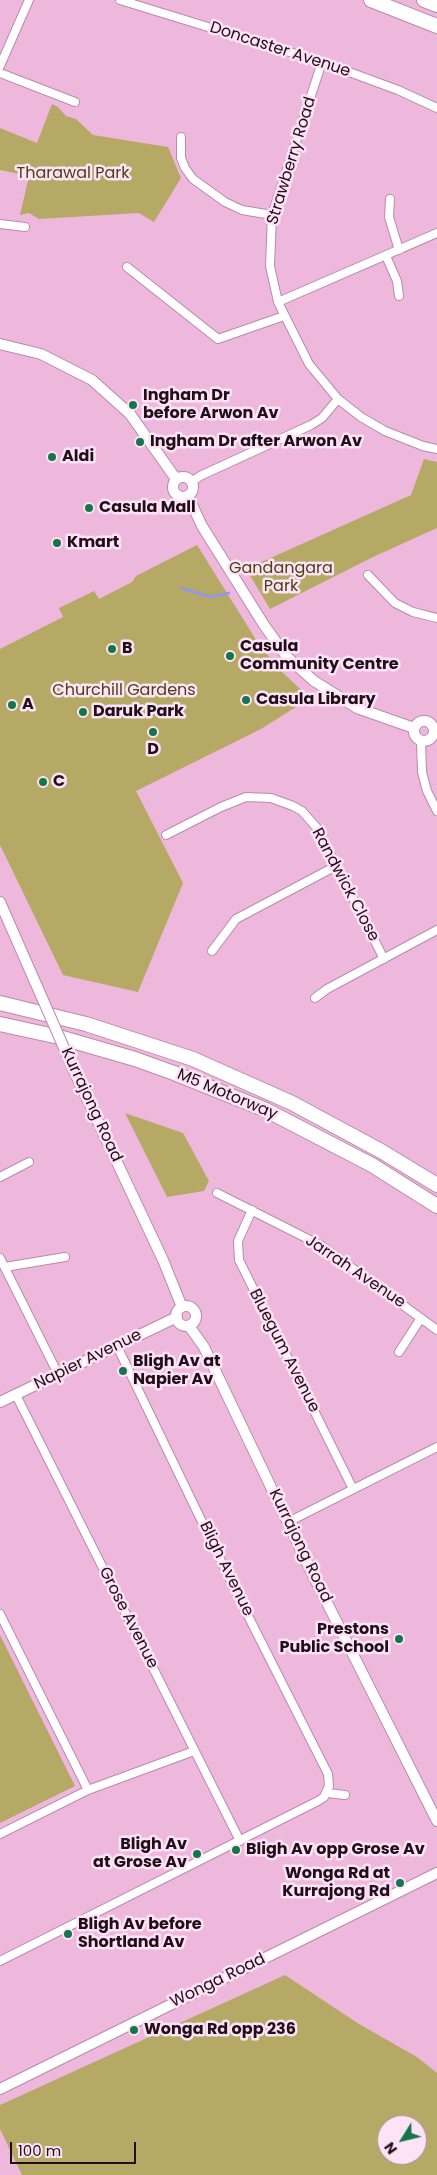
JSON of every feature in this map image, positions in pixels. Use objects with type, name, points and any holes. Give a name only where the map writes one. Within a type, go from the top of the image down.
[{"type":"highway","points":[[371,0],[437,26]]},
{"type":"highway","points":[[424,0],[437,5]]},
{"type":"highway","name":"M5 Motorway","points":[[0,1004],[105,1030],[193,1060],[292,1102],[381,1150],[437,1185]]},
{"type":"highway","name":"M5 Motorway","points":[[0,1024],[59,1037],[135,1059],[266,1110],[372,1165],[437,1206]]},
{"type":"street","points":[[0,66],[29,0]]},
{"type":"street","name":"Doncaster Avenue","points":[[120,0],[322,62],[398,90],[437,108]]},
{"type":"street","name":"Strawberry Road","points":[[322,62],[272,215],[270,266],[278,302],[309,364],[338,399],[385,431],[423,446],[437,449]]},
{"type":"street","points":[[0,73],[75,102]]},
{"type":"street","points":[[181,137],[181,158],[185,168],[194,179],[225,202],[242,210],[272,215]]},
{"type":"street","points":[[390,199],[389,217],[399,250]]},
{"type":"street","points":[[0,224],[25,227]]},
{"type":"street","points":[[278,302],[437,233]]},
{"type":"street","points":[[386,256],[397,281],[399,296]]},
{"type":"street","points":[[127,267],[218,339],[284,316]]},
{"type":"street","points":[[0,344],[41,354],[92,380],[130,414],[176,479]]},
{"type":"street","points":[[192,482],[200,476],[311,425],[322,418],[338,399]]},
{"type":"street","points":[[176,479],[185,477],[192,482],[193,489],[188,496]]},
{"type":"street","points":[[176,479],[173,486],[174,492],[180,496],[188,496]]},
{"type":"street","points":[[188,496],[202,526],[268,632],[287,657],[314,681],[356,708],[414,728]]},
{"type":"street","points":[[368,576],[395,603],[413,612],[437,618]]},
{"type":"street","points":[[424,721],[431,724],[435,730],[429,740],[421,740],[414,734],[414,728],[418,723],[424,721]]},
{"type":"street","points":[[421,740],[422,772],[427,791],[437,812]]},
{"type":"street","name":"Randwick Close","points":[[166,835],[233,801],[246,797],[270,798],[302,811],[310,820],[336,866],[384,959]]},
{"type":"street","points":[[212,951],[236,919],[336,866]]},
{"type":"street","name":"Kurrajong Road","points":[[0,902],[75,1072],[163,1260],[182,1307]]},
{"type":"street","points":[[315,998],[437,930]]},
{"type":"street","points":[[0,1177],[29,1162]]},
{"type":"street","name":"Jarrah Avenue","points":[[217,1193],[326,1249],[437,1330]]},
{"type":"street","name":"Bluegum Avenue","points":[[252,1210],[238,1241],[237,1250],[240,1264],[353,1489]]},
{"type":"street","points":[[4,1267],[65,1257]]},
{"type":"street","points":[[0,1258],[58,1374]]},
{"type":"street","points":[[189,1306],[196,1312],[196,1321],[189,1326],[181,1324],[176,1318],[178,1310],[182,1307],[189,1306]]},
{"type":"street","name":"Napier Avenue","points":[[0,1402],[176,1318]]},
{"type":"street","points":[[399,1352],[421,1318]]},
{"type":"street","name":"Kurrajong Road","points":[[189,1326],[204,1347],[288,1522],[437,1821]]},
{"type":"street","name":"Bligh Avenue","points":[[117,1346],[235,1590],[328,1774],[330,1781],[327,1793]]},
{"type":"street","name":"Grose Avenue","points":[[16,1394],[240,1841]]},
{"type":"street","points":[[288,1522],[437,1447]]},
{"type":"street","points":[[0,1614],[88,1790]]},
{"type":"street","points":[[0,1834],[88,1790],[194,1751]]},
{"type":"street","points":[[0,1961],[318,1801],[327,1793],[345,1795]]},
{"type":"street","name":"Wonga Road","points":[[0,2089],[437,1873]]},
{"type":"green space","name":"Tharawal Park","points":[[52,104],[58,107],[66,116],[76,119],[93,135],[168,147],[181,178],[154,222],[139,213],[39,219],[29,213],[20,215],[29,176],[0,170],[0,128],[37,143]]},
{"type":"green space","name":"Gandangara Park","points":[[424,459],[437,462],[437,528],[373,557],[270,609],[246,569],[411,495]]},
{"type":"green space","name":"Churchill Gardens","points":[[197,545],[260,646],[282,672],[310,698],[261,729],[136,791],[183,883],[138,992],[63,975],[0,845],[0,649],[63,617],[59,608],[94,591],[99,599],[132,582],[136,576]]},
{"type":"green space","points":[[125,1113],[183,1133],[209,1181],[204,1191],[167,1197]]},
{"type":"green space","points":[[0,1635],[75,1786],[0,1823]]},
{"type":"green space","points":[[285,1975],[359,2024],[417,2057],[437,2073],[437,2175],[22,2175],[0,2129],[0,2105]]},
{"type":"waterway","points":[[181,588],[210,597],[229,593]]},
{"type":"place","name":"Ingham Dr before Arwon Av","points":[[133,405]]},
{"type":"place","name":"Ingham Dr after Arwon Av","points":[[140,442]]},
{"type":"place","name":"Aldi","points":[[52,457]]},
{"type":"place","name":"Casula Mall","points":[[89,508]]},
{"type":"place","name":"Kmart","points":[[57,543]]},
{"type":"place","name":"B","points":[[112,649]]},
{"type":"place","name":"Casula Community Centre","points":[[230,656]]},
{"type":"place","name":"Casula Library","points":[[246,700]]},
{"type":"place","name":"A","points":[[12,705]]},
{"type":"place","name":"Daruk Park","points":[[83,712]]},
{"type":"place","name":"D","points":[[153,732]]},
{"type":"place","name":"C","points":[[43,782]]},
{"type":"place","name":"Bligh Av at Napier Av","points":[[123,1371]]},
{"type":"place","name":"Prestons Public School","points":[[399,1639]]},
{"type":"place","name":"Bligh Av opp Grose Av","points":[[236,1850]]},
{"type":"place","name":"Bligh Av at Grose Av","points":[[197,1854]]},
{"type":"place","name":"Wonga Rd at Kurrajong Rd","points":[[400,1883]]},
{"type":"place","name":"Bligh Av before Shortland Av","points":[[68,1934]]},
{"type":"place","name":"Wonga Rd opp 236","points":[[134,2030]]}]
